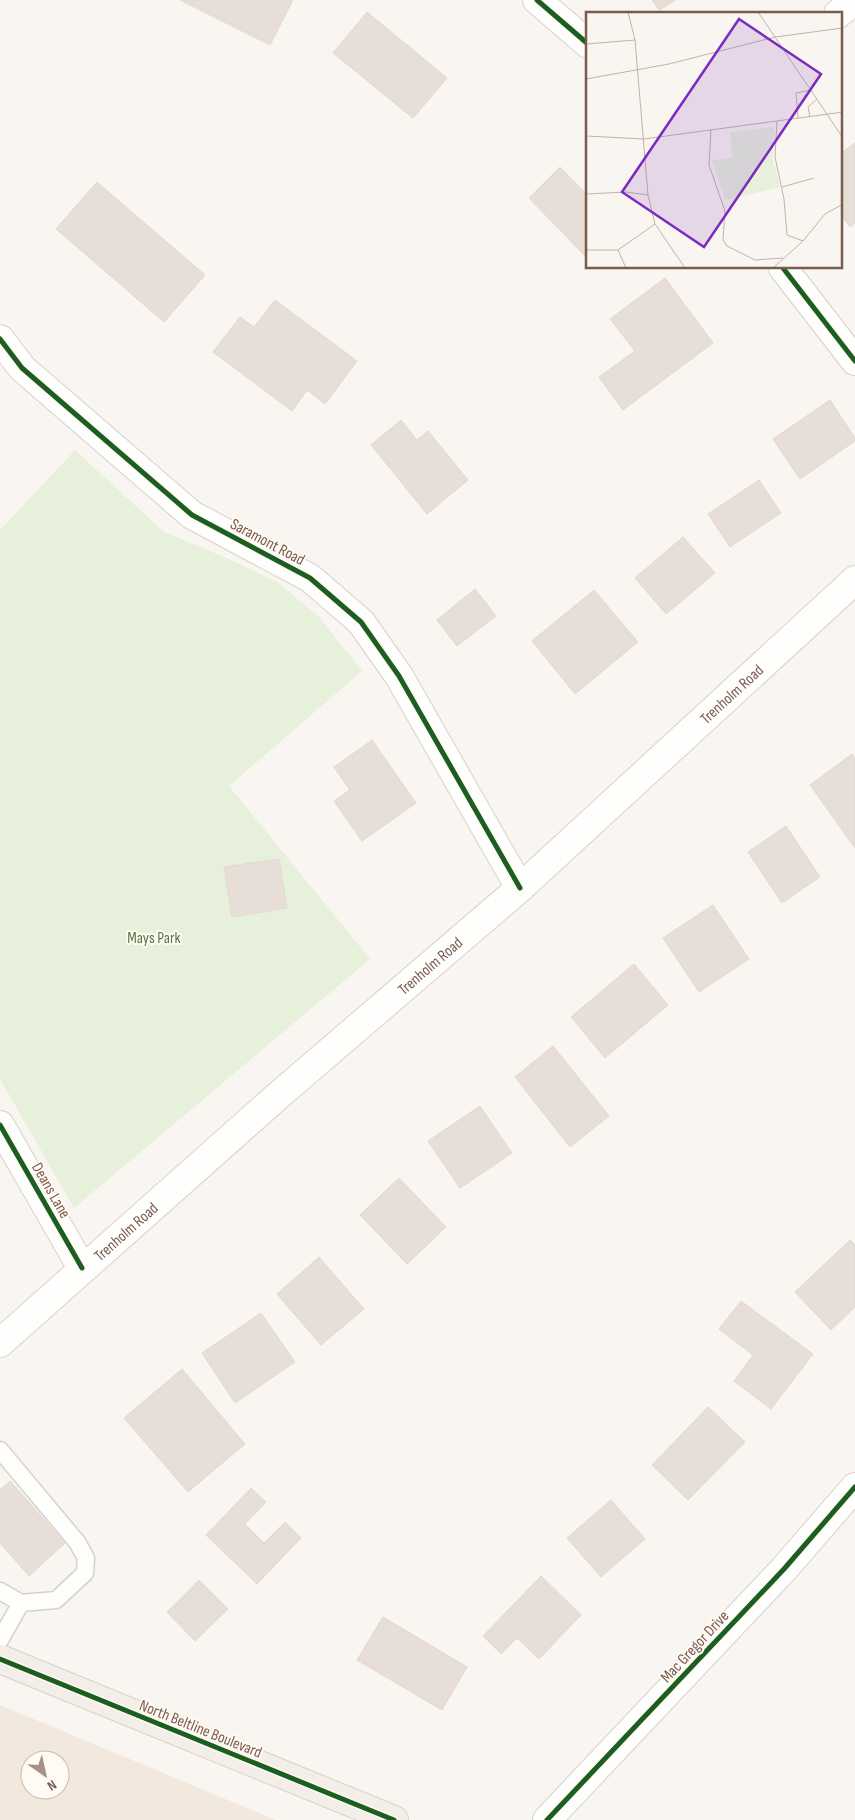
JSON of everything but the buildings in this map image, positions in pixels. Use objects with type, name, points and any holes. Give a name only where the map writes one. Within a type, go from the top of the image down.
[{"type":"main road","name":"North Beltline Boulevard","points":[[0,1659],[394,1820]]},
{"type":"street","points":[[538,0],[586,42]]},
{"type":"street","points":[[840,12],[855,0]]},
{"type":"street","points":[[784,269],[855,361]]},
{"type":"street","name":"Saramont Road","points":[[0,339],[22,368],[192,514],[310,578],[361,622],[399,676],[520,888]]},
{"type":"street","name":"Trenholm Road","points":[[0,1343],[82,1268],[520,888],[855,580]]},
{"type":"street","name":"Deans Lane","points":[[0,1125],[82,1268]]},
{"type":"street","name":"Mac Gregor Drive","points":[[547,1820],[784,1569],[855,1487]]},
{"type":"lane","points":[[0,1590],[21,1603],[56,1600],[85,1573],[86,1558],[77,1542],[1,1455]]},
{"type":"lane","points":[[0,1640],[21,1603]]},
{"type":"shaded area","points":[[0,1705],[276,1820],[0,1820]]},
{"type":"green space","name":"Mays Park","points":[[75,450],[164,532],[222,556],[277,582],[319,617],[362,671],[229,786],[370,959],[74,1208],[0,1079],[0,530]]},
{"type":"cycle path","points":[[537,0],[586,42]]},
{"type":"cycle path","points":[[784,269],[855,361]]},
{"type":"cycle path","points":[[0,339],[22,368],[192,515],[310,578],[361,622],[399,676],[520,888]]},
{"type":"cycle path","points":[[0,1125],[82,1268]]},
{"type":"cycle path","points":[[547,1820],[784,1569],[855,1487]]},
{"type":"cycle path","points":[[0,1659],[394,1820]]}]
